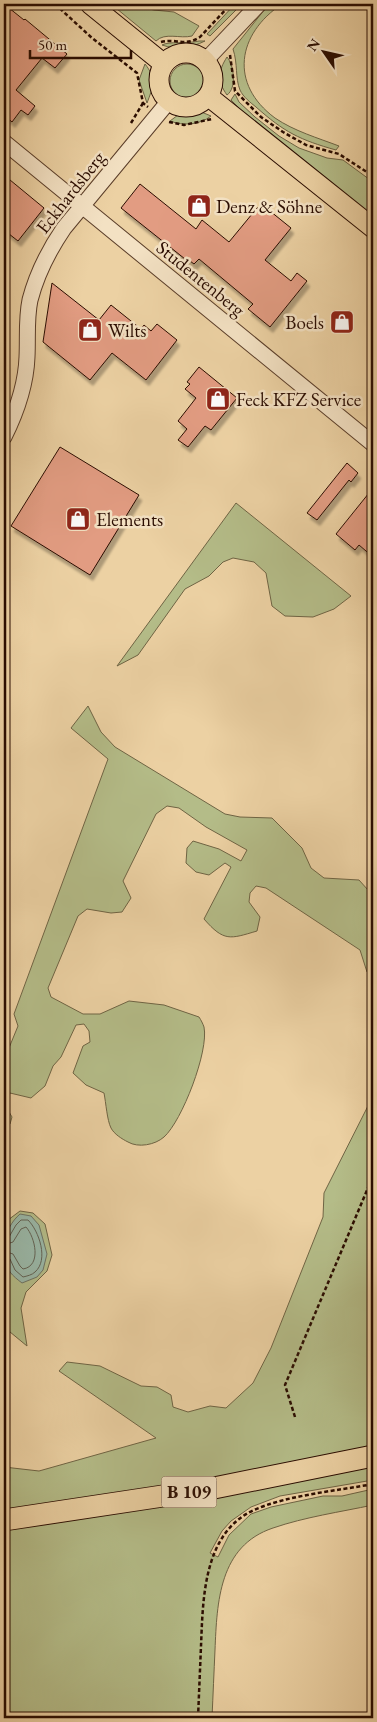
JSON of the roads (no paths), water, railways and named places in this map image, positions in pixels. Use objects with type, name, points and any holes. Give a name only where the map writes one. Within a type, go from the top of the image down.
[{"type":"highway","name":"B 109","points":[[4,1520],[209,1489],[373,1456]]},
{"type":"main road","points":[[90,4],[164,64]]},
{"type":"main road","points":[[184,53],[192,53],[206,60],[213,74],[214,82],[208,96],[194,106],[185,107],[169,101],[160,88],[159,80],[164,64],[169,58],[184,53]]},
{"type":"main road","points":[[208,96],[373,228]]},
{"type":"street","points":[[206,60],[259,4]]},
{"type":"street","name":"Eckhardsberg","points":[[4,437],[23,385],[27,358],[29,310],[39,271],[64,228],[169,101]]},
{"type":"street","name":"Studentenberg","points":[[4,142],[373,444]]},
{"type":"water","points":[[20,1214],[31,1216],[39,1225],[47,1254],[43,1270],[37,1277],[22,1283],[10,1272],[4,1249],[10,1227]]},
{"type":"place","name":"Denz & Söhne","points":[[199,206]]},
{"type":"place","name":"Boels","points":[[342,322]]},
{"type":"place","name":"Wilts","points":[[90,330]]},
{"type":"place","name":"Feck KFZ Service","points":[[218,399]]},
{"type":"place","name":"Elements","points":[[78,519]]}]
